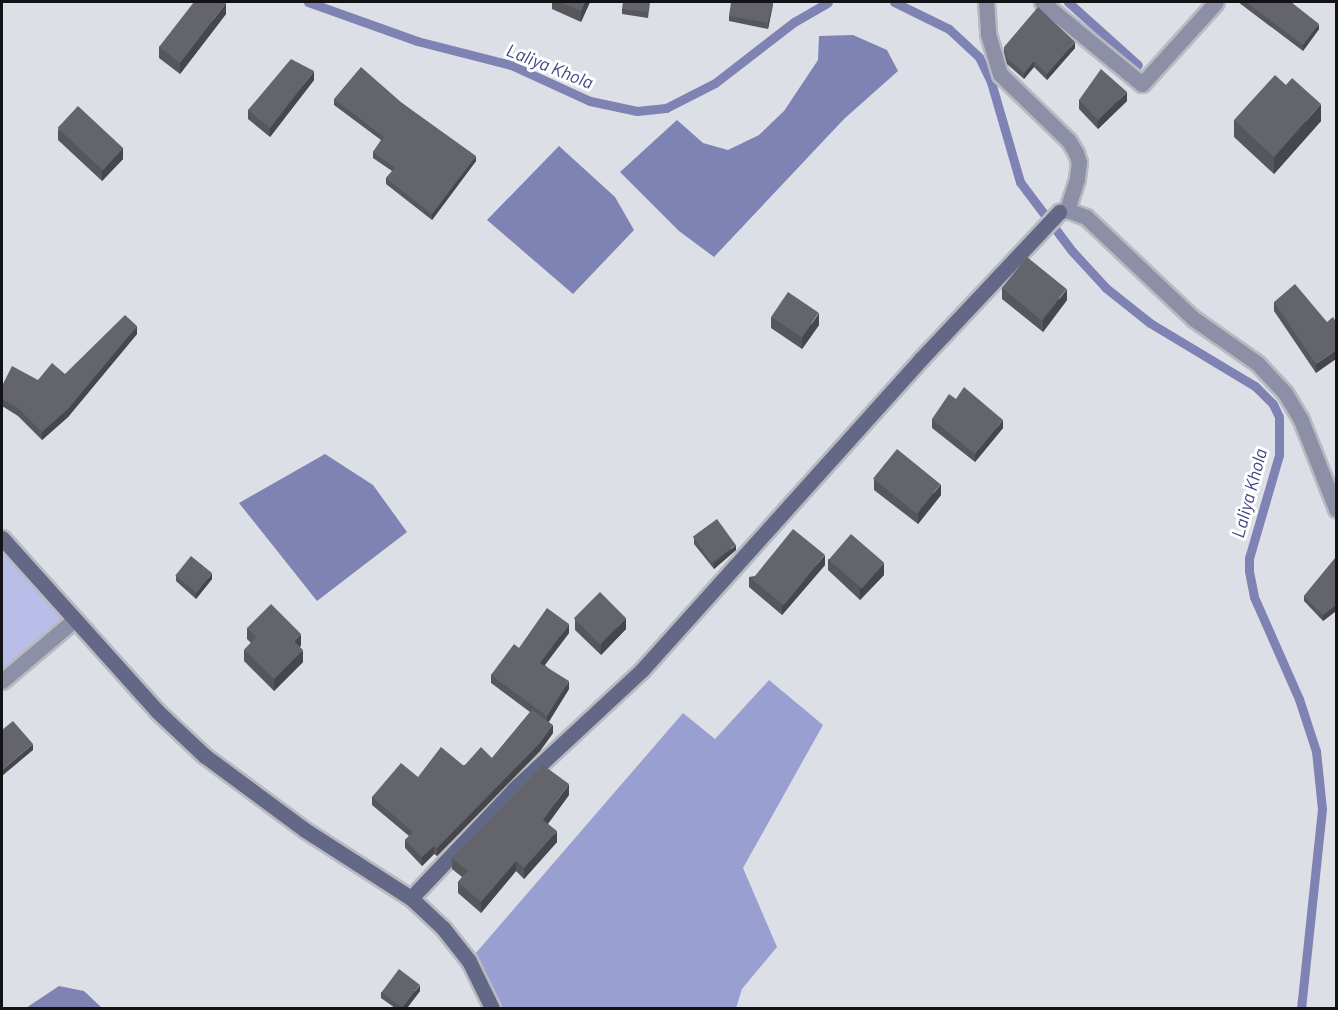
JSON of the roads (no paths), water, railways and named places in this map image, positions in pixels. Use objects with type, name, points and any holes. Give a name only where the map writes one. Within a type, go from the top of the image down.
[{"type":"street","points":[[411,898],[515,788],[642,670],[921,359],[1063,211],[1079,162],[1069,141],[1000,74],[988,34],[986,2]]},
{"type":"street","points":[[1042,2],[1142,84],[1216,2]]},
{"type":"street","points":[[1063,211],[1086,216],[1194,319],[1257,363],[1285,393],[1301,420],[1336,509]]},
{"type":"street","points":[[2,538],[157,711],[205,756],[305,830],[411,898],[442,928],[469,961],[492,1008]]},
{"type":"street","points":[[2,681],[74,620]]},
{"type":"waterway","name":"Laliya Khola","points":[[308,2],[417,41],[511,65],[590,101],[637,111],[666,108],[715,83],[794,22],[828,2]]},
{"type":"waterway","name":"Laliya Khola","points":[[894,2],[949,29],[979,57],[991,82],[1020,182],[1072,251],[1106,288],[1150,323],[1255,386],[1273,404],[1279,417],[1279,455],[1249,558],[1249,571],[1254,597],[1299,699],[1316,751],[1322,809],[1301,1008]]},
{"type":"waterway","points":[[1068,2],[1138,65]]}]
